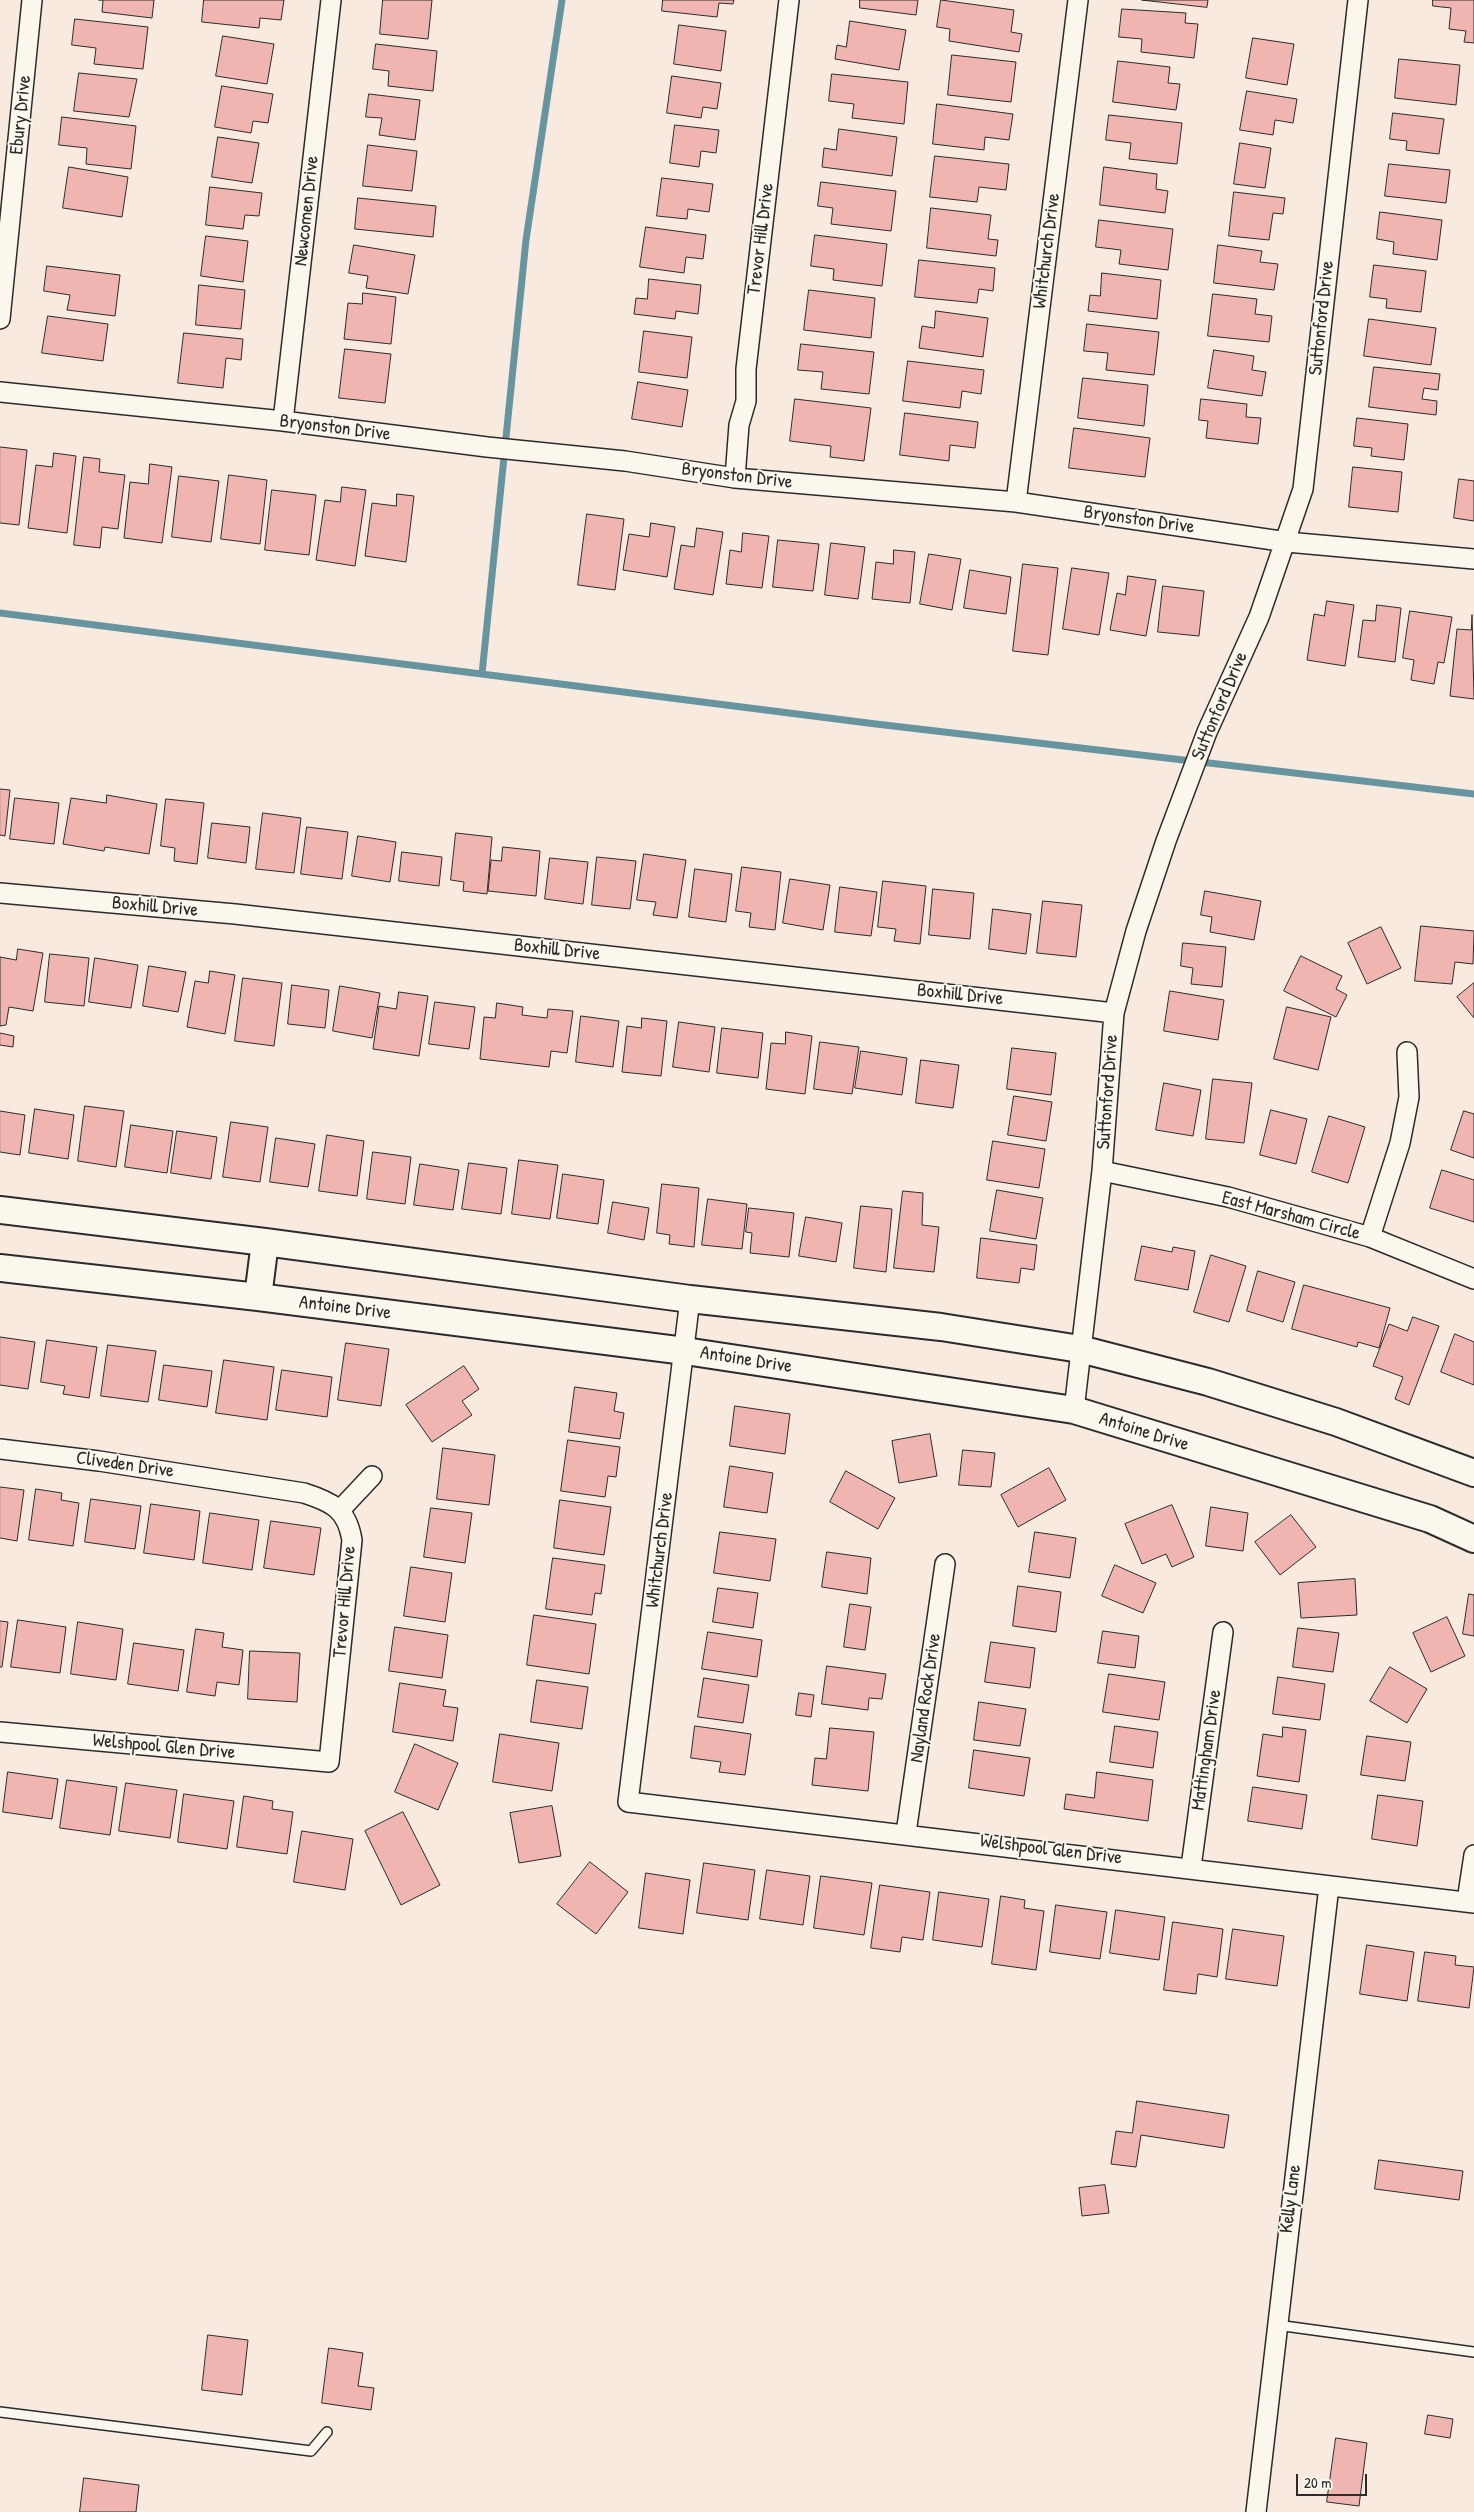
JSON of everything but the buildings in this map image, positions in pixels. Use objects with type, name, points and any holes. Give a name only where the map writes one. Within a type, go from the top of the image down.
[{"type":"main road","points":[[0,1210],[265,1242],[690,1299],[941,1327],[1080,1349],[1208,1382],[1336,1422],[1474,1473]]},
{"type":"main road","points":[[258,1297],[265,1242]]},
{"type":"main road","name":"Antoine Drive","points":[[0,1268],[258,1297],[686,1351],[1074,1410],[1430,1520],[1474,1539]]},
{"type":"street","name":"Ebury Drive","points":[[0,319],[32,0]]},
{"type":"street","name":"Newcomen Drive","points":[[283,421],[331,0]]},
{"type":"street","name":"Trevor Hill Drive","points":[[735,478],[739,425],[746,401],[746,369],[789,0]]},
{"type":"street","name":"Whitchurch Drive","points":[[1016,502],[1078,0]]},
{"type":"street","name":"Suttonford Drive","points":[[1074,1410],[1102,1171],[1114,1013],[1136,932],[1166,841],[1207,732],[1259,617],[1303,489],[1358,0]]},
{"type":"street","name":"Bryonston Drive","points":[[0,392],[283,421],[528,452],[625,461],[735,478],[1016,502],[1286,542],[1474,559]]},
{"type":"street","name":"Boxhill Drive","points":[[0,893],[235,914],[1114,1013]]},
{"type":"street","points":[[1370,1237],[1400,1143],[1409,1097],[1407,1052]]},
{"type":"street","name":"East Marsham Circle","points":[[1102,1171],[1228,1197],[1370,1237],[1474,1279]]},
{"type":"street","name":"Whitchurch Drive","points":[[628,1802],[686,1351],[690,1299]]},
{"type":"street","name":"Cliveden Drive","points":[[0,1449],[250,1483],[304,1493],[324,1499],[340,1510]]},
{"type":"street","points":[[340,1510],[372,1476]]},
{"type":"street","name":"Trevor Hill Drive","points":[[329,1762],[352,1540],[350,1524],[340,1510]]},
{"type":"street","name":"Nayland Rock Drive","points":[[906,1833],[945,1564]]},
{"type":"street","name":"Mattingham Drive","points":[[1191,1867],[1223,1632]]},
{"type":"street","name":"Welshpool Glen Drive","points":[[0,1732],[329,1762]]},
{"type":"street","name":"Welshpool Glen Drive","points":[[628,1802],[906,1833],[1471,1902]]},
{"type":"street","points":[[1471,1902],[1474,1855]]},
{"type":"street","name":"Kelly Lane","points":[[1256,2512],[1329,1886]]},
{"type":"lane","points":[[1277,2325],[1474,2352]]},
{"type":"lane","points":[[0,2412],[311,2451],[327,2432]]},
{"type":"waterway","points":[[482,674],[526,240],[562,0]]},
{"type":"waterway","points":[[0,613],[876,724],[1474,794]]}]
